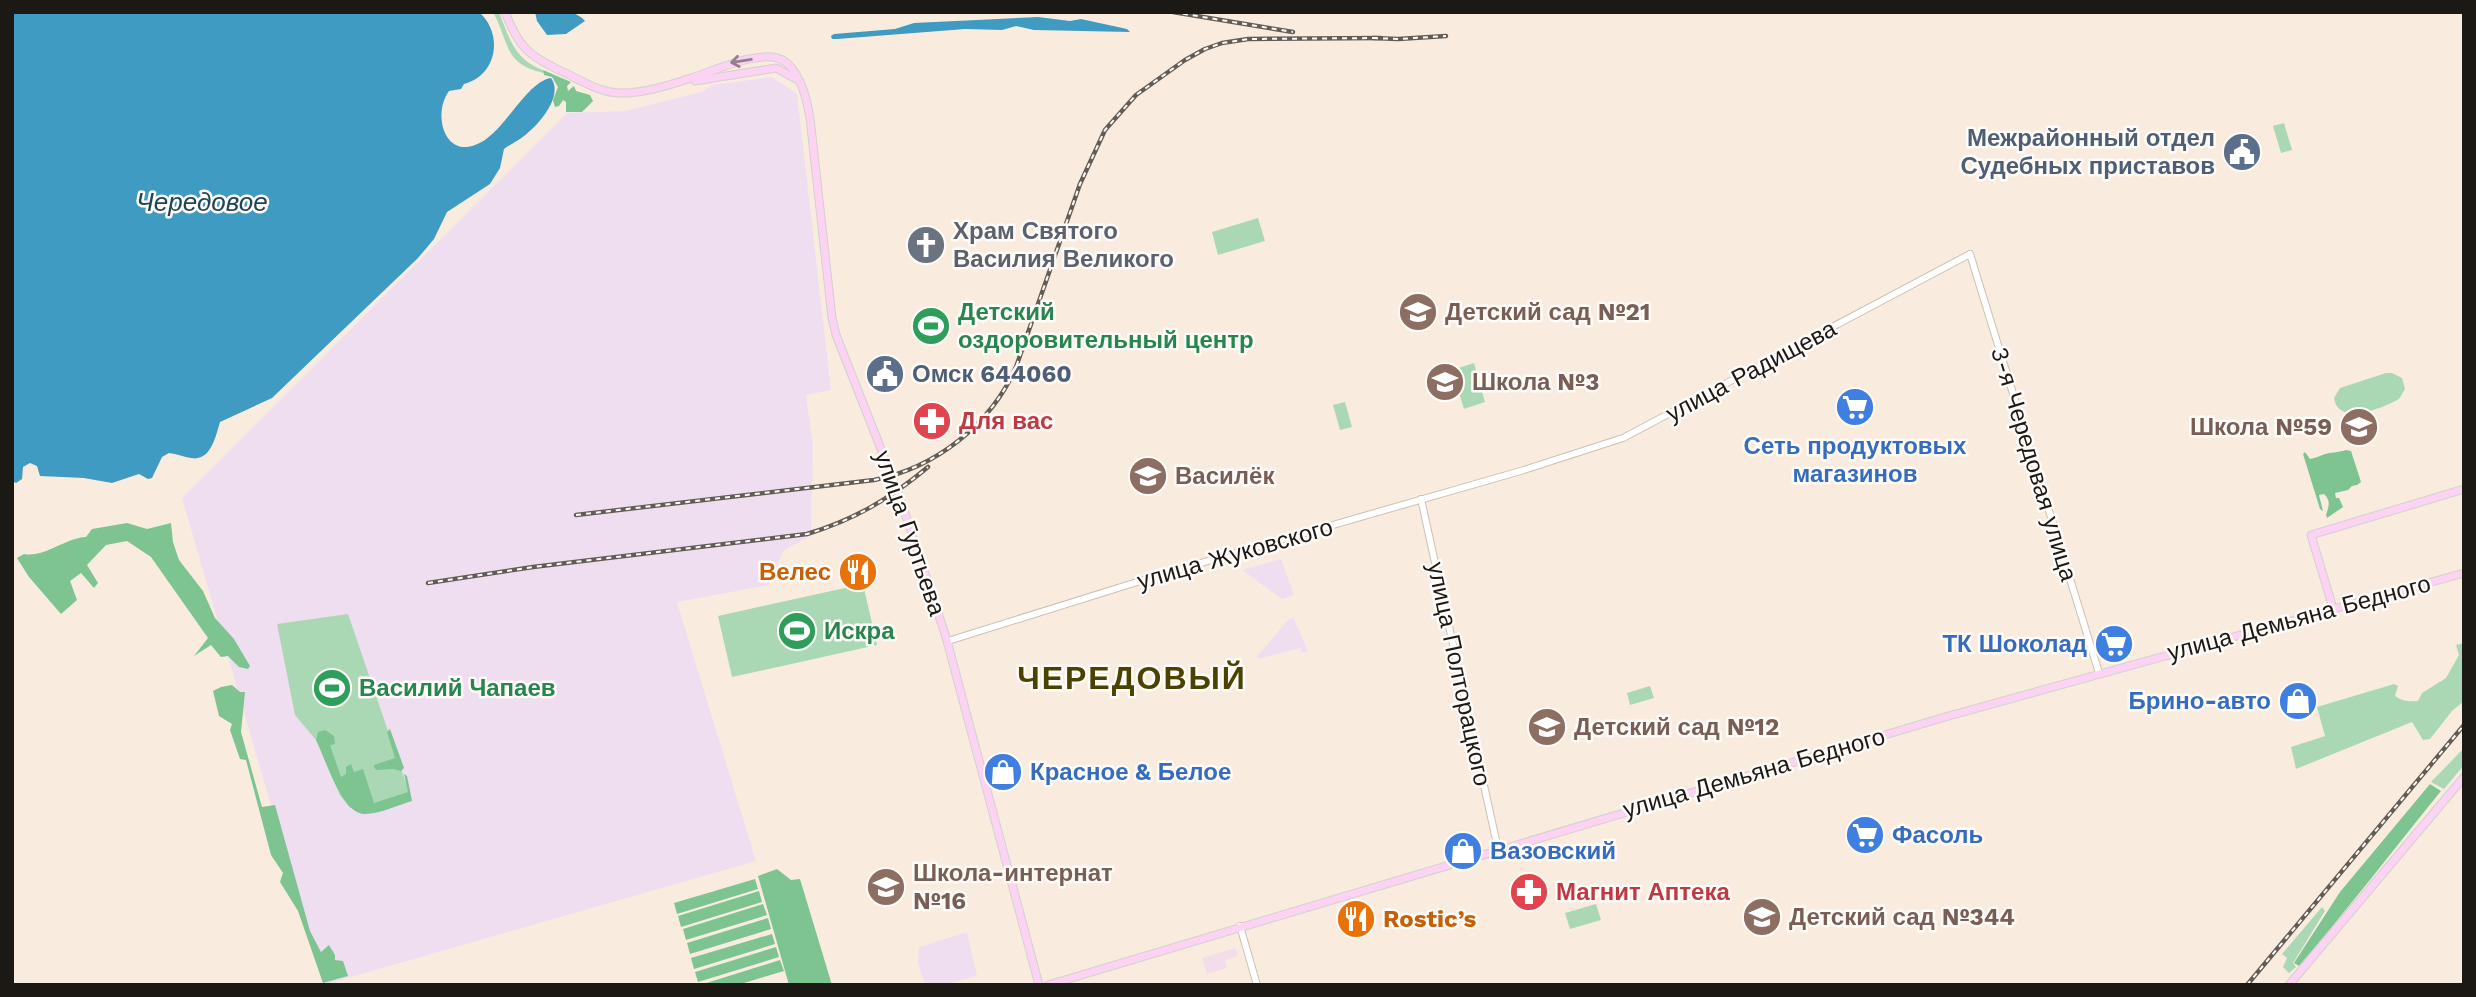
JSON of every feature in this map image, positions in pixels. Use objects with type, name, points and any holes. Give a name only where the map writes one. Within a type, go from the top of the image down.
[{"type":"main road","points":[[505,12],[514,33],[529,53],[603,90],[634,93],[695,78],[730,63],[777,58],[787,63],[799,80]]},
{"type":"main road","points":[[670,85],[776,68],[799,80]]},
{"type":"main road","name":"улица Гуртьева","points":[[799,80],[807,100],[810,118],[836,335],[898,492],[948,641],[1039,985]]},
{"type":"main road","points":[[2333,608],[2311,535],[2464,489]]},
{"type":"main road","name":"улица Демьяна Бедного","points":[[1048,985],[1498,849],[2099,673],[2463,573]]},
{"type":"main road","points":[[2289,985],[2464,777]]},
{"type":"street","name":"улица Радищева","points":[[1524,470],[1623,438],[1970,254]]},
{"type":"street","name":"3-я Чередовая улица","points":[[1970,254],[2099,673]]},
{"type":"street","name":"улица Жуковского","points":[[948,641],[1166,573],[1524,470]]},
{"type":"street","name":"улица Полторацкого","points":[[1421,499],[1498,849]]},
{"type":"street","points":[[1240,926],[1257,985]]},
{"type":"shaded area","points":[[772,77],[797,94],[831,390],[806,395],[813,446],[811,536],[784,550],[769,585],[677,602],[756,861],[323,985],[182,498],[567,113],[626,111],[702,92],[712,85]]},
{"type":"shaded area","points":[[1281,559],[1294,595],[1282,599],[1242,570]]},
{"type":"shaded area","points":[[1293,617],[1308,651],[1302,653],[1300,648],[1258,659],[1258,655]]},
{"type":"shaded area","points":[[967,932],[977,976],[943,985],[925,985],[918,962],[919,947]]},
{"type":"shaded area","points":[[1235,948],[1238,956],[1225,960],[1227,968],[1207,974],[1202,958]]},
{"type":"green space","points":[[493,12],[499,12],[519,54],[544,73],[521,64],[514,58]]},
{"type":"green space","points":[[543,70],[571,82],[567,86],[568,91],[574,86],[576,91],[590,95],[593,101],[582,112],[566,112],[566,102],[563,100],[555,107],[553,100],[558,87],[552,77],[544,75]]},
{"type":"green space","points":[[2284,123],[2292,150],[2281,153],[2273,126]]},
{"type":"green space","points":[[1258,218],[1265,241],[1218,255],[1212,232]]},
{"type":"green space","points":[[1474,363],[1485,402],[1464,409],[1452,370]]},
{"type":"green space","points":[[2386,373],[2402,378],[2405,389],[2399,399],[2362,413],[2344,412],[2337,407],[2334,398],[2340,388]]},
{"type":"green space","points":[[1345,402],[1352,427],[1340,430],[1333,405]]},
{"type":"green space","points":[[2351,451],[2361,482],[2348,490],[2335,493],[2343,507],[2327,518],[2328,499],[2324,494],[2319,495],[2323,511],[2320,509],[2303,454],[2305,452],[2310,459]]},
{"type":"green space","points":[[127,523],[147,529],[171,523],[179,560],[203,591],[215,618],[234,639],[250,666],[248,669],[239,667],[228,656],[221,657],[211,645],[194,656],[208,638],[151,557],[127,541],[106,545],[87,565],[98,583],[94,588],[81,573],[70,581],[77,600],[61,614],[29,577],[17,558],[86,537],[92,529]]},
{"type":"green space","name":"Искра","points":[[863,584],[877,645],[732,677],[718,616]]},
{"type":"green space","name":"Василий Чапаев","points":[[348,614],[411,798],[350,808],[340,795],[316,740],[295,715],[277,624]]},
{"type":"green space","points":[[2464,643],[2464,701],[2452,711],[2430,739],[2423,740],[2412,722],[2296,769],[2291,747],[2325,736],[2317,707],[2394,684],[2398,686],[2395,696],[2406,701],[2418,701],[2422,693],[2446,678],[2459,655],[2456,645]]},
{"type":"green space","points":[[232,685],[240,692],[245,692],[241,732],[262,807],[275,805],[310,931],[321,952],[329,945],[335,960],[343,961],[348,976],[323,983],[298,911],[280,882],[283,873],[271,855],[246,760],[240,759],[230,730],[232,724],[219,716],[213,691]]},
{"type":"green space","points":[[1650,686],[1654,698],[1630,705],[1627,693]]},
{"type":"green space","points":[[390,729],[404,768],[401,771],[376,770],[374,767],[395,758],[387,732]]},
{"type":"green space","points":[[325,730],[334,736],[335,744],[330,745],[341,777],[346,774],[346,767],[351,764],[354,772],[363,769],[374,803],[408,792],[404,774],[407,776],[412,801],[377,813],[356,812],[335,784],[316,740],[318,732]]},
{"type":"green space","points":[[2464,748],[2464,765],[2444,789],[2431,782]]},
{"type":"green space","points":[[2430,784],[2441,791],[2299,966],[2294,963],[2340,892]]},
{"type":"green space","points":[[777,869],[791,880],[800,879],[832,985],[789,985],[758,876]]},
{"type":"green space","points":[[755,879],[758,889],[677,914],[674,903]]},
{"type":"green space","points":[[759,891],[762,902],[681,927],[678,916]]},
{"type":"green space","points":[[763,904],[767,915],[686,940],[683,929]]},
{"type":"green space","points":[[1596,904],[1601,920],[1570,929],[1565,913]]},
{"type":"green space","points":[[2322,907],[2325,911],[2293,963],[2296,967],[2289,973],[2283,967],[2287,958],[2282,954]]},
{"type":"green space","points":[[768,918],[771,929],[690,954],[687,943]]},
{"type":"green space","points":[[772,934],[775,944],[694,969],[691,958]]},
{"type":"green space","points":[[776,947],[779,957],[698,982],[695,972]]},
{"type":"green space","points":[[780,960],[784,971],[737,985],[700,985]]},
{"type":"water","name":"Чередовое","points":[[12,12],[479,12],[492,31],[493,53],[490,64],[475,80],[464,84],[461,89],[449,91],[444,101],[442,122],[449,140],[465,147],[485,140],[541,82],[551,78],[554,93],[548,110],[536,125],[504,149],[500,168],[490,184],[447,212],[434,239],[418,258],[272,398],[220,422],[212,446],[203,456],[191,458],[169,453],[162,457],[152,478],[148,479],[139,474],[112,483],[84,478],[40,476],[37,466],[30,463],[23,467],[22,479],[16,483],[12,481]]},
{"type":"water","points":[[535,12],[569,12],[585,21],[566,34],[547,35],[537,21]]},
{"type":"water","points":[[1038,17],[1070,21],[1081,19],[1127,29],[1130,32],[1034,30],[1016,26],[1002,30],[965,29],[837,39],[832,39],[831,36],[895,29],[914,23]]},
{"type":"railway","points":[[1173,12],[1293,32]]},
{"type":"railway","points":[[1373,38],[1446,36]]},
{"type":"railway","points":[[576,515],[874,480],[897,474],[939,454],[959,441],[976,425],[1005,388],[1016,367],[1080,184],[1105,130],[1136,95],[1185,60],[1222,43],[1248,39],[1381,38]]},
{"type":"railway","points":[[428,583],[533,567],[807,534],[841,522],[871,507],[928,467]]},
{"type":"railway","points":[[2247,985],[2464,725]]},
{"type":"place","name":"Межрайонный отдел Судебных приставов","points":[[2242,152]]},
{"type":"place","name":"Храм Святого Василия Великого","points":[[926,245]]},
{"type":"place","name":"Детский сад №21","points":[[1418,312]]},
{"type":"place","name":"Детский оздоровительный центр","points":[[931,326]]},
{"type":"place","name":"Омск 644060","points":[[885,374]]},
{"type":"place","name":"Школа №3","points":[[1445,382]]},
{"type":"place","name":"Сеть продуктовых магазинов","points":[[1855,407]]},
{"type":"place","name":"Для вас","points":[[932,421]]},
{"type":"place","name":"Школа №59","points":[[2359,427]]},
{"type":"place","name":"Василёк","points":[[1148,476]]},
{"type":"place","name":"Велес","points":[[858,572]]},
{"type":"place","name":"Искра","points":[[797,631]]},
{"type":"place","name":"ТК Шоколад","points":[[2114,644]]},
{"type":"place","name":"Василий Чапаев","points":[[332,688]]},
{"type":"place","name":"Брино-авто","points":[[2298,701]]},
{"type":"place","name":"Детский сад №12","points":[[1547,727]]},
{"type":"place","name":"Красное & Белое","points":[[1003,772]]},
{"type":"place","name":"Фасоль","points":[[1865,835]]},
{"type":"place","name":"Вазовский","points":[[1463,851]]},
{"type":"place","name":"Школа-интернат №16","points":[[886,887]]},
{"type":"place","name":"Магнит Аптека","points":[[1529,892]]},
{"type":"place","name":"Детский сад №344","points":[[1762,917]]},
{"type":"place","name":"Rostic’s","points":[[1356,919]]},
{"type":"district","name":"ЧЕРЕДОВЫЙ","points":[[1132,678]]}]
